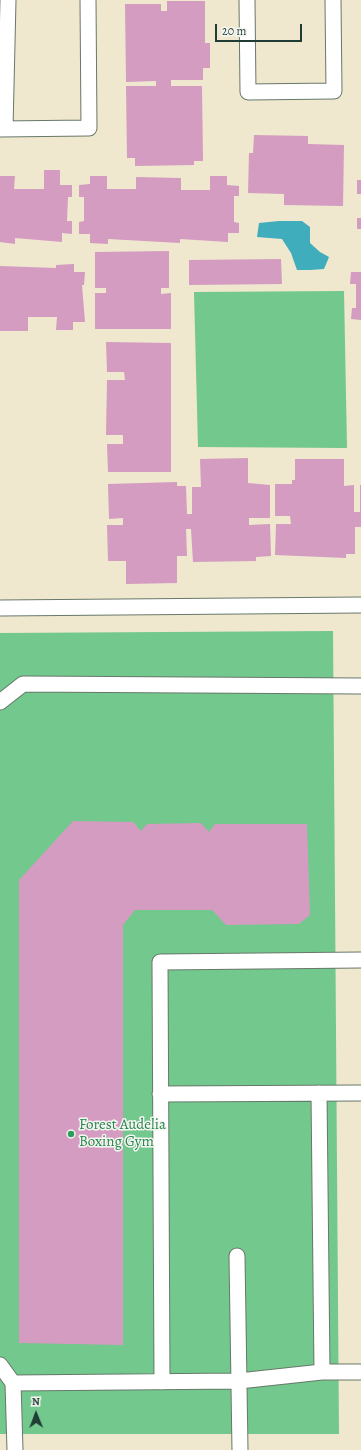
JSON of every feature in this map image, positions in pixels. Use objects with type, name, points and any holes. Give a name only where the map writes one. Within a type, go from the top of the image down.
[{"type":"lane","points":[[8,0],[3,129],[89,128],[88,0]]},
{"type":"lane","points":[[246,0],[248,92],[334,91],[333,0]]},
{"type":"lane","points":[[0,608],[361,605]]},
{"type":"lane","points":[[0,702],[23,684],[361,686]]},
{"type":"lane","points":[[162,1382],[160,962],[361,960]]},
{"type":"lane","points":[[160,1094],[361,1092]]},
{"type":"lane","points":[[319,1093],[322,1372]]},
{"type":"lane","points":[[237,1256],[240,1450]]},
{"type":"lane","points":[[0,1365],[12,1383],[15,1450]]},
{"type":"lane","points":[[12,1383],[239,1381],[322,1372],[361,1372]]},
{"type":"green space","points":[[344,291],[347,448],[198,447],[194,292]]},
{"type":"green space","points":[[333,631],[339,1434],[0,1434],[0,633]]},
{"type":"water","points":[[302,221],[310,227],[310,243],[320,252],[329,257],[324,269],[297,270],[291,253],[282,239],[257,237],[259,223]]},
{"type":"building","points":[[167,1],[205,1],[205,43],[210,43],[210,68],[203,68],[203,80],[171,80],[171,86],[202,86],[203,161],[194,161],[194,165],[135,166],[135,158],[127,158],[126,86],[156,86],[156,81],[126,82],[125,4],[161,4],[161,11],[167,11]]},
{"type":"building","points":[[254,135],[308,136],[308,144],[344,145],[343,206],[284,205],[284,194],[248,193],[249,153],[253,153]]},
{"type":"building","points":[[44,170],[60,170],[60,185],[72,185],[72,197],[68,197],[67,221],[72,221],[72,234],[62,233],[62,242],[15,238],[15,244],[0,242],[0,176],[15,176],[14,189],[44,189]]},
{"type":"building","points":[[90,176],[107,176],[107,189],[136,189],[136,177],[181,178],[181,190],[210,190],[210,176],[227,176],[227,185],[239,186],[239,196],[234,196],[234,222],[239,223],[239,233],[228,233],[228,242],[180,239],[180,243],[108,239],[108,244],[90,243],[90,234],[79,234],[79,222],[84,221],[84,197],[79,197],[79,185],[90,184]]},
{"type":"building","points":[[357,180],[361,180],[361,194],[357,194]]},
{"type":"building","points":[[357,218],[361,218],[361,229],[357,229]]},
{"type":"building","points":[[169,251],[169,288],[161,288],[161,294],[171,293],[171,329],[95,329],[95,293],[106,293],[106,288],[95,288],[95,252]]},
{"type":"building","points":[[281,259],[282,284],[189,285],[189,260]]},
{"type":"building","points":[[74,264],[74,272],[85,272],[84,285],[82,285],[85,322],[73,322],[73,330],[56,330],[57,317],[28,317],[28,331],[0,331],[0,266],[56,268],[56,265]]},
{"type":"building","points":[[351,272],[361,272],[361,320],[351,319],[352,308],[356,308],[356,284],[350,284]]},
{"type":"building","points":[[106,342],[171,343],[171,472],[108,472],[107,444],[123,444],[123,435],[106,435],[107,380],[125,380],[124,372],[107,372]]},
{"type":"building","points":[[248,458],[248,483],[270,485],[270,518],[249,518],[249,525],[270,524],[271,556],[256,557],[256,561],[193,562],[191,529],[186,529],[187,556],[177,556],[177,583],[126,584],[126,561],[108,561],[107,525],[123,525],[123,518],[109,519],[108,484],[177,482],[177,486],[186,486],[187,514],[192,514],[192,487],[201,487],[200,459]]},
{"type":"building","points":[[295,459],[344,459],[344,486],[354,485],[354,512],[360,512],[361,485],[361,527],[355,527],[355,554],[346,554],[346,558],[275,555],[276,524],[291,524],[290,516],[275,516],[275,484],[292,484],[292,480],[295,480]]},
{"type":"building","name":"Forest Audelia Boxing Gym","points":[[73,821],[133,822],[141,831],[147,824],[201,823],[209,832],[215,824],[307,824],[310,915],[299,924],[226,925],[212,910],[135,910],[123,925],[123,1345],[19,1343],[19,880]]},
{"type":"place","name":"Forest Audelia Boxing Gym","points":[[71,1134]]}]
